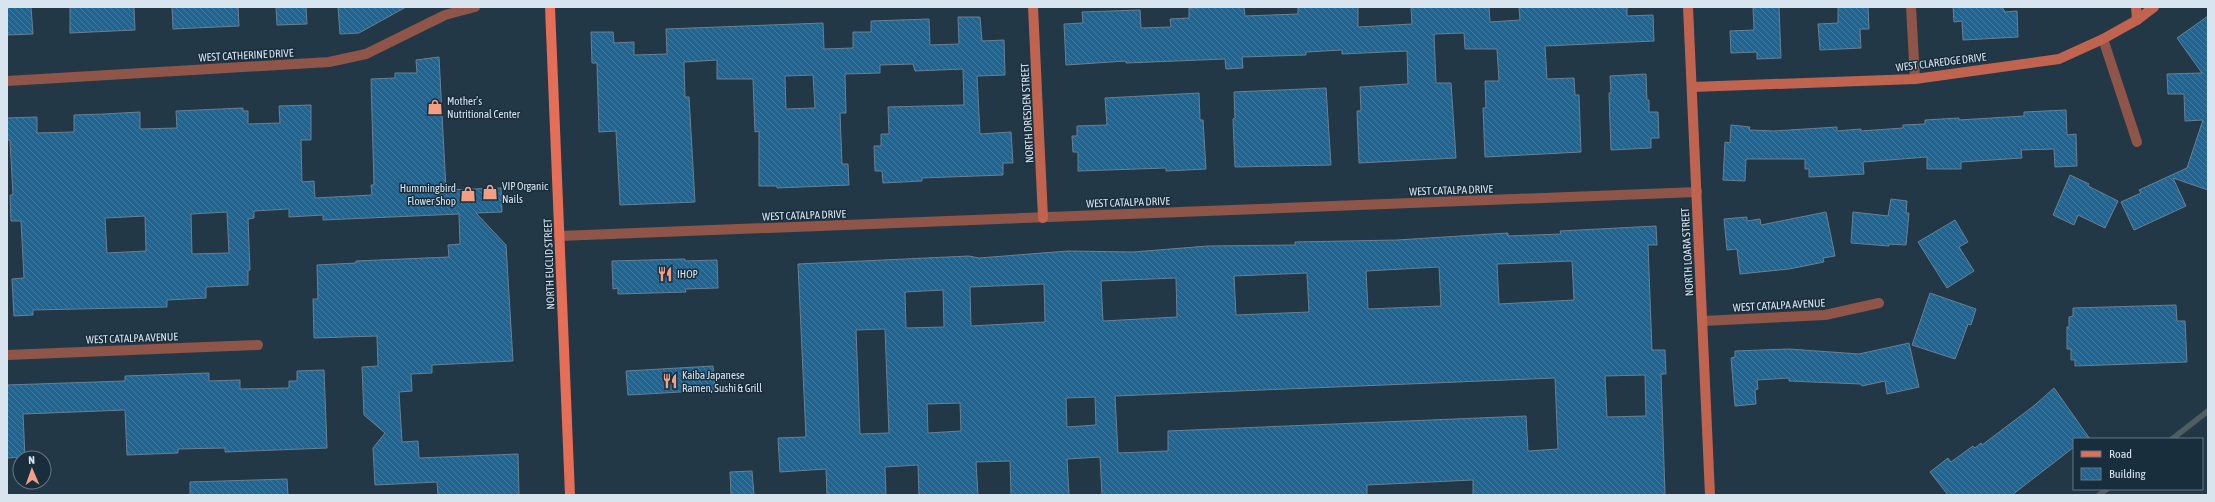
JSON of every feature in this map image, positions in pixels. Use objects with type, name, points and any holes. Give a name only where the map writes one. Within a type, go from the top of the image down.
[{"type":"main road","name":"NORTH EUCLID STREET","points":[[550,7],[570,495]]},
{"type":"street","name":"WEST CATHERINE DRIVE","points":[[7,81],[328,62],[366,54],[445,15],[475,7]]},
{"type":"street","name":"NORTH DRESDEN STREET","points":[[1033,7],[1043,218]]},
{"type":"street","name":"NORTH LOARA STREET","points":[[1688,7],[1710,495]]},
{"type":"street","points":[[1912,7],[1915,79]]},
{"type":"street","points":[[2136,7],[2137,20]]},
{"type":"street","name":"WEST CLAREDGE DRIVE","points":[[1692,87],[1915,79],[2059,59],[2103,39],[2137,20],[2154,7]]},
{"type":"street","points":[[2103,39],[2138,142]]},
{"type":"street","name":"WEST CATALPA DRIVE","points":[[559,236],[1697,192]]},
{"type":"street","name":"WEST CATALPA AVENUE","points":[[1703,321],[1825,315],[1879,303]]},
{"type":"street","name":"WEST CATALPA AVENUE","points":[[7,355],[258,345]]},
{"type":"building","points":[[7,7],[31,7],[33,34],[7,35]]},
{"type":"building","points":[[70,7],[134,7],[135,30],[70,33]]},
{"type":"building","points":[[172,7],[238,7],[239,26],[173,29]]},
{"type":"building","points":[[276,7],[306,7],[307,24],[277,25]]},
{"type":"building","points":[[338,7],[406,7],[359,33],[340,34]]},
{"type":"building","points":[[1244,7],[1245,16],[1298,14],[1298,7],[1358,7],[1358,27],[1412,24],[1411,7],[1489,7],[1490,22],[1520,20],[1519,7],[1627,7],[1627,16],[1653,15],[1654,41],[1545,46],[1547,79],[1574,78],[1575,95],[1579,95],[1581,152],[1485,157],[1483,108],[1486,108],[1485,81],[1499,81],[1497,49],[1465,49],[1464,33],[1434,34],[1436,83],[1451,83],[1456,158],[1359,163],[1357,111],[1361,111],[1360,87],[1408,84],[1407,51],[1342,54],[1342,50],[1306,52],[1306,55],[1242,57],[1243,68],[1226,69],[1225,59],[1126,63],[1126,61],[1066,65],[1064,24],[1083,23],[1082,12],[1140,10],[1141,28],[1171,27],[1170,19],[1189,18],[1189,8]]},
{"type":"building","points":[[1753,7],[1779,7],[1781,58],[1757,59],[1757,52],[1731,53],[1730,31],[1754,30]]},
{"type":"building","points":[[1838,7],[1868,7],[1869,29],[1860,29],[1861,48],[1820,50],[1818,24],[1838,23]]},
{"type":"building","points":[[1953,7],[2002,7],[2005,12],[2017,11],[2018,37],[1963,40],[1962,21],[1954,22]]},
{"type":"building","points":[[2208,16],[2208,190],[2173,178],[2186,206],[2134,230],[2121,202],[2141,193],[2139,190],[2187,168],[2203,120],[2185,121],[2184,94],[2168,94],[2167,74],[2202,73],[2177,38]]},
{"type":"building","points":[[958,17],[980,17],[982,41],[1004,40],[1005,75],[977,76],[980,134],[1011,132],[1013,163],[1003,163],[1003,175],[922,178],[922,181],[883,183],[882,171],[875,171],[874,146],[881,146],[881,134],[889,134],[888,107],[964,105],[963,69],[915,71],[913,64],[880,65],[880,73],[845,74],[846,113],[840,113],[842,164],[848,164],[849,185],[777,188],[777,186],[759,186],[759,131],[755,132],[753,79],[717,79],[717,60],[684,62],[685,97],[689,97],[695,202],[620,205],[616,131],[599,132],[597,63],[592,63],[591,32],[613,32],[614,43],[634,42],[634,55],[667,54],[666,29],[823,23],[824,49],[853,48],[853,32],[871,32],[871,21],[929,19],[930,45],[959,44]],"holes":[[[813,75],[815,108],[786,109],[785,76]]]},
{"type":"building","points":[[439,57],[446,190],[501,188],[502,212],[476,213],[506,245],[513,361],[432,365],[432,373],[411,374],[412,391],[399,392],[402,442],[418,441],[419,458],[518,454],[519,495],[438,495],[437,482],[375,485],[373,448],[385,433],[364,415],[362,367],[378,366],[377,336],[314,338],[313,299],[318,299],[317,265],[356,263],[356,261],[449,257],[448,245],[460,244],[459,214],[323,220],[323,215],[289,217],[289,209],[254,211],[254,218],[248,219],[250,270],[248,270],[248,285],[206,287],[206,298],[167,300],[167,307],[33,310],[33,315],[14,316],[12,279],[24,278],[21,221],[11,221],[10,195],[13,195],[10,140],[7,140],[7,118],[37,117],[37,133],[74,132],[74,115],[140,112],[140,129],[177,128],[176,111],[243,108],[243,111],[248,111],[248,124],[280,123],[279,106],[311,105],[311,140],[301,140],[302,182],[314,181],[315,198],[372,195],[371,185],[374,185],[371,79],[395,78],[395,73],[417,73],[416,60]],"holes":[[[227,212],[229,253],[192,254],[191,214]],[[145,216],[146,251],[107,253],[105,218]]]},
{"type":"building","points":[[1646,74],[1649,112],[1658,112],[1659,138],[1651,138],[1651,148],[1611,150],[1609,93],[1611,93],[1610,76]]},
{"type":"building","points":[[1326,88],[1331,165],[1235,167],[1233,119],[1235,118],[1234,92]]},
{"type":"building","points":[[1199,93],[1200,120],[1203,120],[1206,169],[1166,171],[1166,168],[1078,171],[1078,152],[1073,152],[1072,136],[1077,136],[1077,126],[1107,125],[1105,98]]},
{"type":"building","points":[[2066,110],[2067,135],[2076,134],[2077,166],[2055,167],[2054,149],[2021,150],[2022,158],[1961,162],[1961,169],[1927,169],[1927,157],[1863,162],[1864,174],[1809,177],[1809,169],[1805,169],[1805,159],[1746,159],[1745,181],[1723,180],[1725,142],[1730,143],[1731,125],[1750,127],[1749,130],[1774,131],[1837,127],[1837,131],[1861,129],[1861,131],[1903,128],[1903,125],[1925,124],[1925,120],[1959,118],[1959,120],[2024,116],[2024,112]]},
{"type":"building","points":[[2070,175],[2118,201],[2105,228],[2078,215],[2074,225],[2053,215]]},
{"type":"building","points":[[1891,199],[1907,201],[1906,213],[1909,213],[1906,245],[1889,244],[1889,246],[1851,243],[1853,212],[1888,216]]},
{"type":"building","points":[[1826,212],[1835,256],[1823,258],[1824,262],[1789,269],[1740,274],[1737,249],[1727,250],[1724,219],[1747,217],[1747,221],[1760,219],[1761,225]]},
{"type":"building","points":[[1955,220],[1968,242],[1959,247],[1974,271],[1947,288],[1918,242]]},
{"type":"building","points":[[1656,226],[1657,245],[1648,245],[1652,350],[1665,350],[1666,374],[1661,374],[1665,495],[1473,495],[1473,480],[1367,485],[1367,495],[1102,495],[1100,457],[1067,459],[1069,495],[1011,495],[1010,461],[976,462],[978,495],[919,495],[918,465],[885,467],[886,495],[827,495],[826,469],[780,472],[778,438],[806,437],[798,264],[969,256],[979,258],[1068,251],[1133,252],[1208,246],[1295,245],[1295,242],[1397,240],[1508,233],[1508,236],[1561,234],[1560,231]],"holes":[[[1572,261],[1574,300],[1499,304],[1497,264]],[[1439,267],[1441,306],[1368,309],[1366,271]],[[1307,273],[1309,312],[1236,315],[1234,276]],[[1176,278],[1177,317],[1103,321],[1101,281]],[[1044,284],[1045,322],[971,326],[970,287]],[[943,290],[944,327],[906,328],[905,292]],[[885,329],[889,433],[860,434],[856,330]],[[1645,375],[1646,416],[1607,417],[1605,376]],[[1555,378],[1558,449],[1528,451],[1526,416],[1168,431],[1168,451],[1118,453],[1115,396]],[[1095,397],[1096,425],[1067,427],[1066,398]],[[960,403],[961,431],[928,433],[927,404]]]},
{"type":"building","name":"IHOP","points":[[685,259],[685,261],[717,260],[718,288],[685,289],[686,292],[618,294],[618,288],[613,289],[612,261]]},
{"type":"building","points":[[1930,293],[1976,309],[1971,325],[1968,324],[1955,359],[1912,345]]},
{"type":"building","points":[[2176,305],[2177,321],[2185,321],[2187,362],[2075,366],[2075,360],[2071,360],[2071,349],[2067,349],[2067,327],[2069,327],[2069,317],[2073,316],[2073,308]]},
{"type":"building","points":[[1909,343],[1919,387],[1887,394],[1885,381],[1862,386],[1861,384],[1789,381],[1789,378],[1757,380],[1758,389],[1755,390],[1756,404],[1735,406],[1731,358],[1735,357],[1735,351],[1789,349],[1859,354]]},
{"type":"building","name":"Kaiba Japanese Ramen, Sushi & Grill","points":[[713,366],[715,390],[628,395],[626,371]]},
{"type":"building","points":[[324,370],[327,448],[225,452],[225,448],[178,449],[178,453],[127,455],[125,410],[23,414],[25,450],[12,450],[12,458],[7,458],[7,385],[125,381],[125,376],[209,373],[209,381],[240,380],[240,389],[289,388],[289,381],[297,381],[297,371]]},
{"type":"building","points":[[2054,388],[2089,438],[2073,438],[2073,448],[2012,495],[1948,495],[1930,472],[1948,458],[1951,462],[1973,446],[1975,448],[1981,443],[1982,445],[2035,405]]},
{"type":"building","points":[[752,471],[754,495],[731,495],[730,472]]},
{"type":"building","points":[[287,479],[288,495],[190,495],[190,482]]},
{"type":"waterway","points":[[2173,438],[2208,411]]},
{"type":"waterway","points":[[2099,495],[2106,490]]},
{"type":"place","name":"Mother’s Nutritional Center","points":[[435,107]]},
{"type":"place","name":"VIP Organic Nails","points":[[490,192]]},
{"type":"place","name":"Hummingbird Flower Shop","points":[[468,194]]},
{"type":"place","name":"IHOP","points":[[665,274]]},
{"type":"place","name":"Kaiba Japanese Ramen, Sushi & Grill","points":[[670,381]]}]
